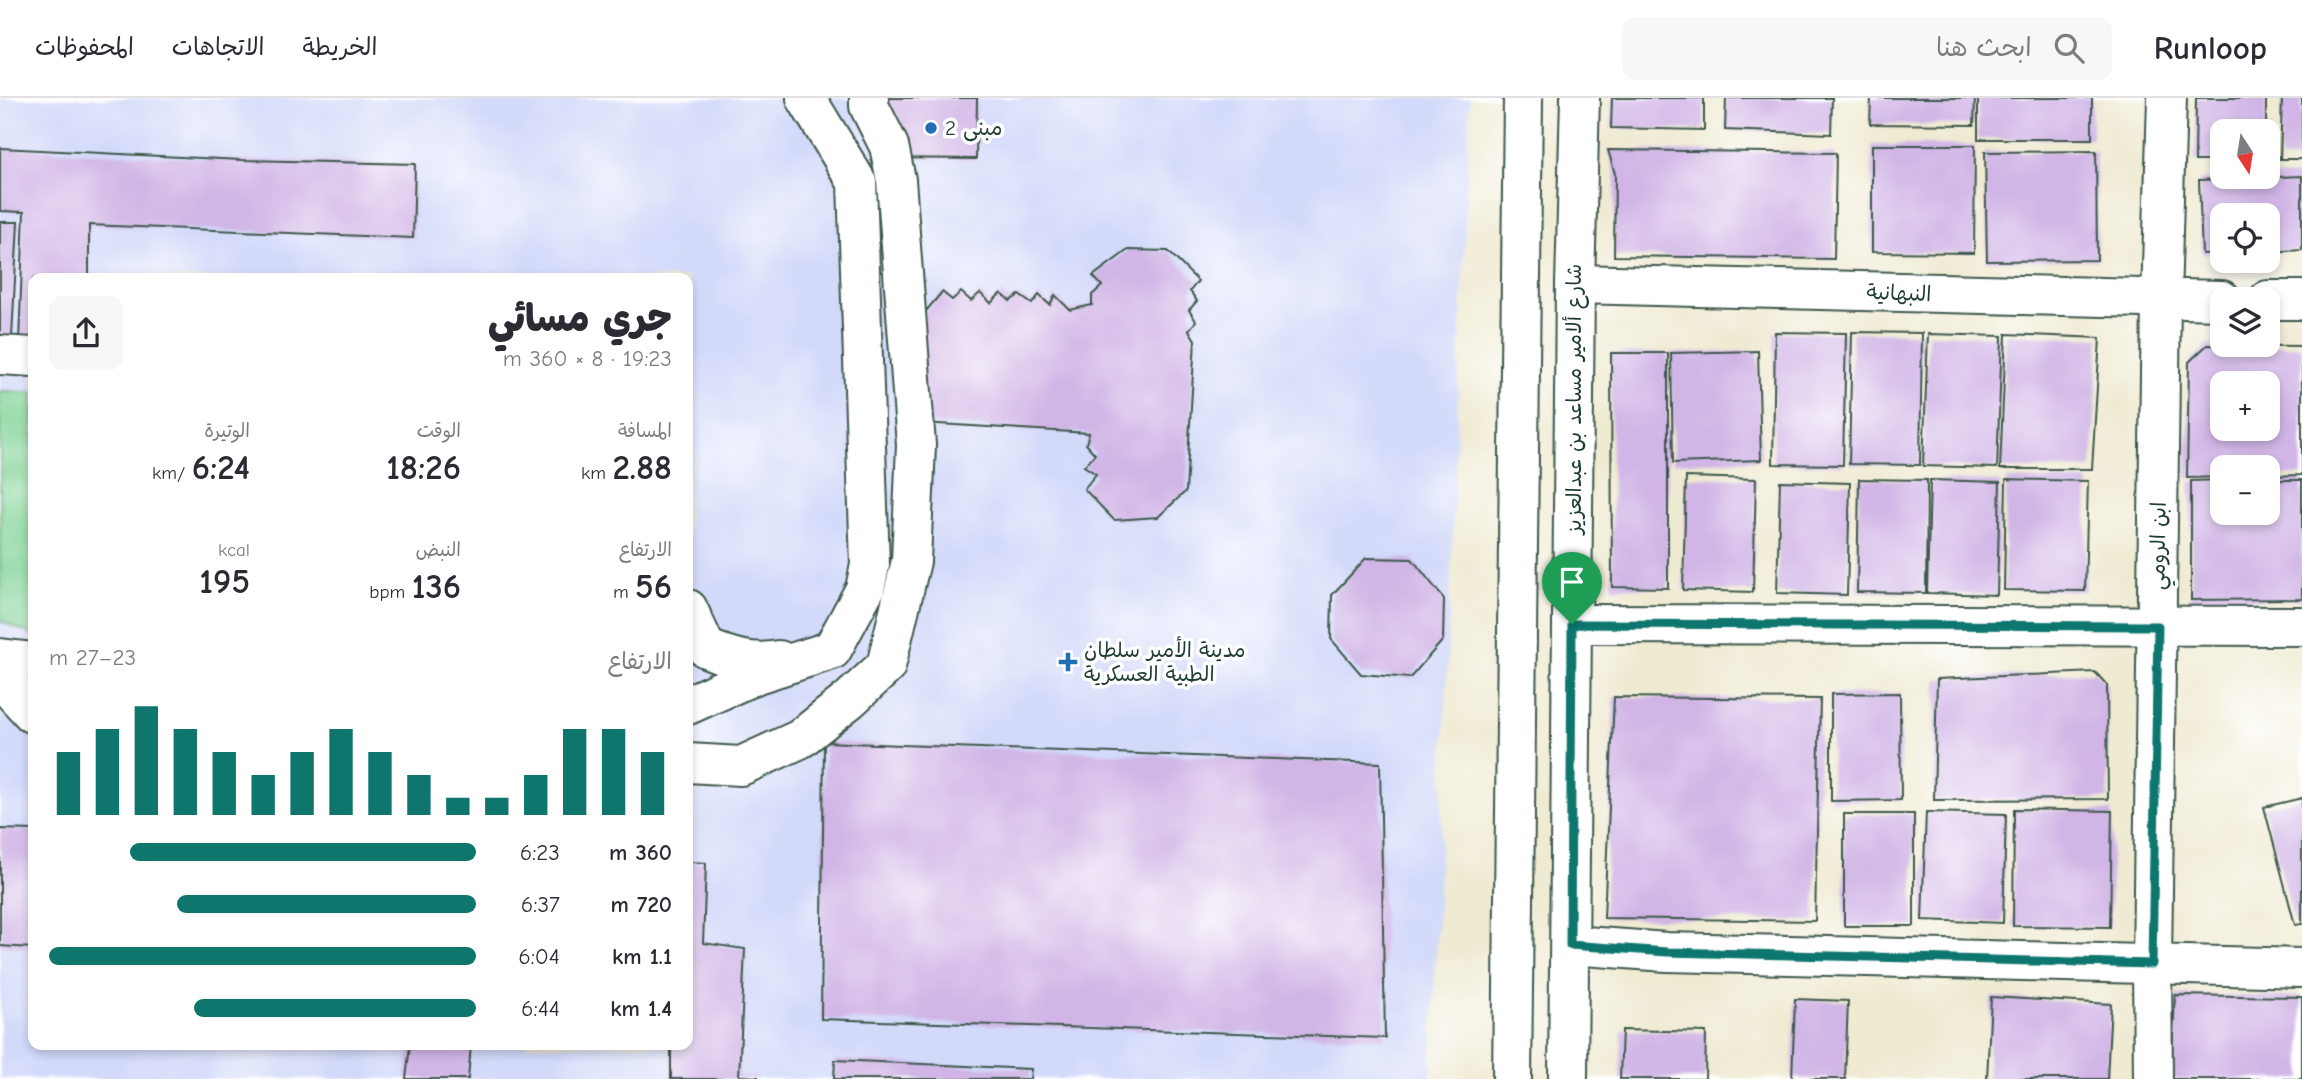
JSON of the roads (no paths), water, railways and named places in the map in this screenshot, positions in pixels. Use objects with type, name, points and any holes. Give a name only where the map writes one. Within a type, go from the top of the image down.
[{"type":"street","points":[[693,703],[757,674],[832,650],[866,589],[870,565],[857,182],[806,98]]},
{"type":"street","points":[[693,763],[741,766],[800,739],[886,666],[911,561],[916,445],[896,180],[889,146],[869,106],[869,98]]},
{"type":"street","points":[[1523,98],[1512,1072],[1540,1075],[1568,1070]]},
{"type":"street","name":"شارع ألامير مساعد بن عبدالعزيز","points":[[1568,1070],[1575,284],[1580,98]]},
{"type":"street","name":"ابن الرومي","points":[[2153,1079],[2152,964],[2161,300],[2167,98]]},
{"type":"street","name":"النبهانية","points":[[1575,284],[2210,300]]},
{"type":"street","points":[[2280,300],[2302,300]]},
{"type":"street","points":[[0,355],[28,357]]},
{"type":"street","points":[[693,620],[706,648],[734,660],[767,662],[832,650]]},
{"type":"street","points":[[1572,624],[2302,626]]},
{"type":"street","points":[[0,659],[28,662]]},
{"type":"street","points":[[0,678],[28,709]]},
{"type":"street","points":[[1570,945],[1667,952],[2302,968]]},
{"type":"place","name":"مبنى 2","points":[[931,128]]},
{"type":"place","name":"مدينة الأمير سلطان الطبية العسكرية","points":[[1068,662]]}]
